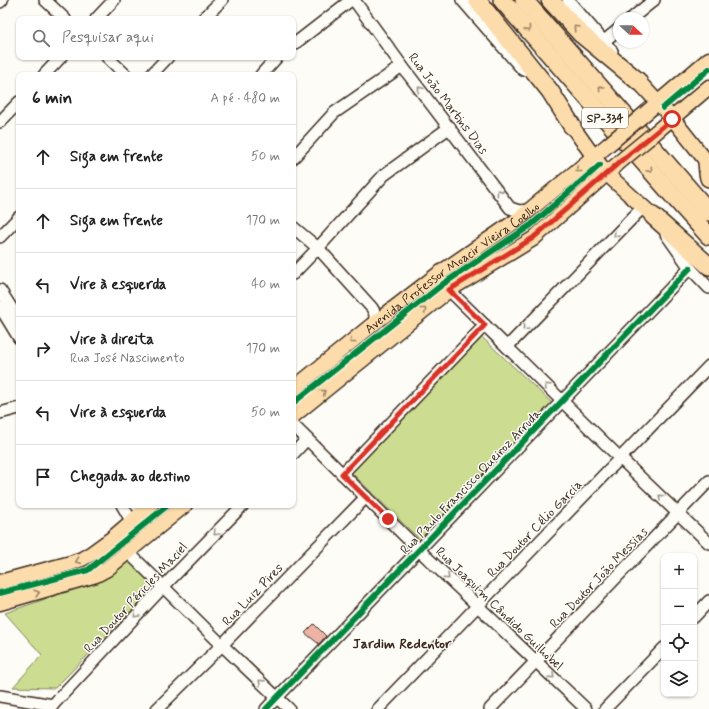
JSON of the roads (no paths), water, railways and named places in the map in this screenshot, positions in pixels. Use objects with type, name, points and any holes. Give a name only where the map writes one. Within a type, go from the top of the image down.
[{"type":"highway","points":[[477,0],[550,91],[572,126]]},
{"type":"highway","name":"SP-334","points":[[502,0],[709,236]]},
{"type":"highway","name":"SP-334","points":[[524,0],[709,212]]},
{"type":"highway","points":[[550,0],[581,34],[599,43],[638,81]]},
{"type":"highway","points":[[648,211],[709,266]]},
{"type":"main road","name":"Avenida Professor Moacir Vieira Coelho","points":[[296,386],[437,275],[520,218],[709,59]]},
{"type":"main road","points":[[638,81],[672,119],[708,168]]},
{"type":"main road","name":"Avenida Professor Moacir Vieira Coelho","points":[[296,414],[449,290],[533,238],[622,160],[709,87]]},
{"type":"main road","points":[[572,126],[607,174],[648,211]]},
{"type":"main road","points":[[0,582],[82,559],[110,540],[132,522],[143,508]]},
{"type":"main road","points":[[0,603],[96,575],[107,569],[182,508]]},
{"type":"main road","points":[[132,522],[138,530],[150,535]]},
{"type":"main road","points":[[110,540],[116,542],[128,552]]},
{"type":"street","points":[[45,0],[62,16]]},
{"type":"street","points":[[99,16],[114,0]]},
{"type":"street","points":[[206,16],[222,0]]},
{"type":"street","points":[[296,43],[351,0]]},
{"type":"street","name":"Rua João Martins Dias","points":[[354,0],[402,66],[510,208],[519,211],[529,210]]},
{"type":"street","points":[[462,0],[572,126]]},
{"type":"street","points":[[568,0],[599,43],[613,33]]},
{"type":"street","points":[[639,12],[654,0]]},
{"type":"street","points":[[47,72],[58,60]]},
{"type":"street","points":[[110,60],[123,72]]},
{"type":"street","points":[[155,72],[165,60]]},
{"type":"street","points":[[263,72],[274,60]]},
{"type":"street","points":[[296,155],[334,113],[402,66]]},
{"type":"street","points":[[0,122],[16,105]]},
{"type":"street","points":[[296,271],[384,175],[450,128]]},
{"type":"street","points":[[507,347],[648,211],[690,268],[709,288]]},
{"type":"street","points":[[0,237],[16,220]]},
{"type":"street","points":[[296,230],[318,248],[375,312],[376,316],[372,325]]},
{"type":"street","name":"Rua Paulo Francisco Queiroz Arruda","points":[[266,709],[690,268]]},
{"type":"street","points":[[437,275],[449,290],[709,543]]},
{"type":"street","points":[[0,290],[16,315]]},
{"type":"street","points":[[0,308],[16,332]]},
{"type":"street","points":[[342,474],[485,325]]},
{"type":"street","name":"Rua Doutor Célio Garcia","points":[[378,709],[709,366]]},
{"type":"street","points":[[0,413],[16,409]]},
{"type":"street","name":"Rua Joaquim Cândido Guilhobel","points":[[296,428],[419,550],[586,709]]},
{"type":"street","points":[[296,451],[307,439]]},
{"type":"street","name":"Rua Doutor João Messias","points":[[490,709],[709,481]]},
{"type":"street","name":"Rua Luiz Pires","points":[[157,709],[222,645],[366,497]]},
{"type":"street","points":[[124,508],[132,522]]},
{"type":"street","name":"Rua Doutor Péricles Maciel","points":[[51,707],[163,587],[240,508]]},
{"type":"street","points":[[128,552],[289,709]]},
{"type":"street","points":[[697,614],[709,601]]},
{"type":"street","points":[[605,709],[661,651]]},
{"type":"street","points":[[0,696],[51,707]]},
{"type":"district","name":"Jardim Redentor","points":[[402,643]]}]
